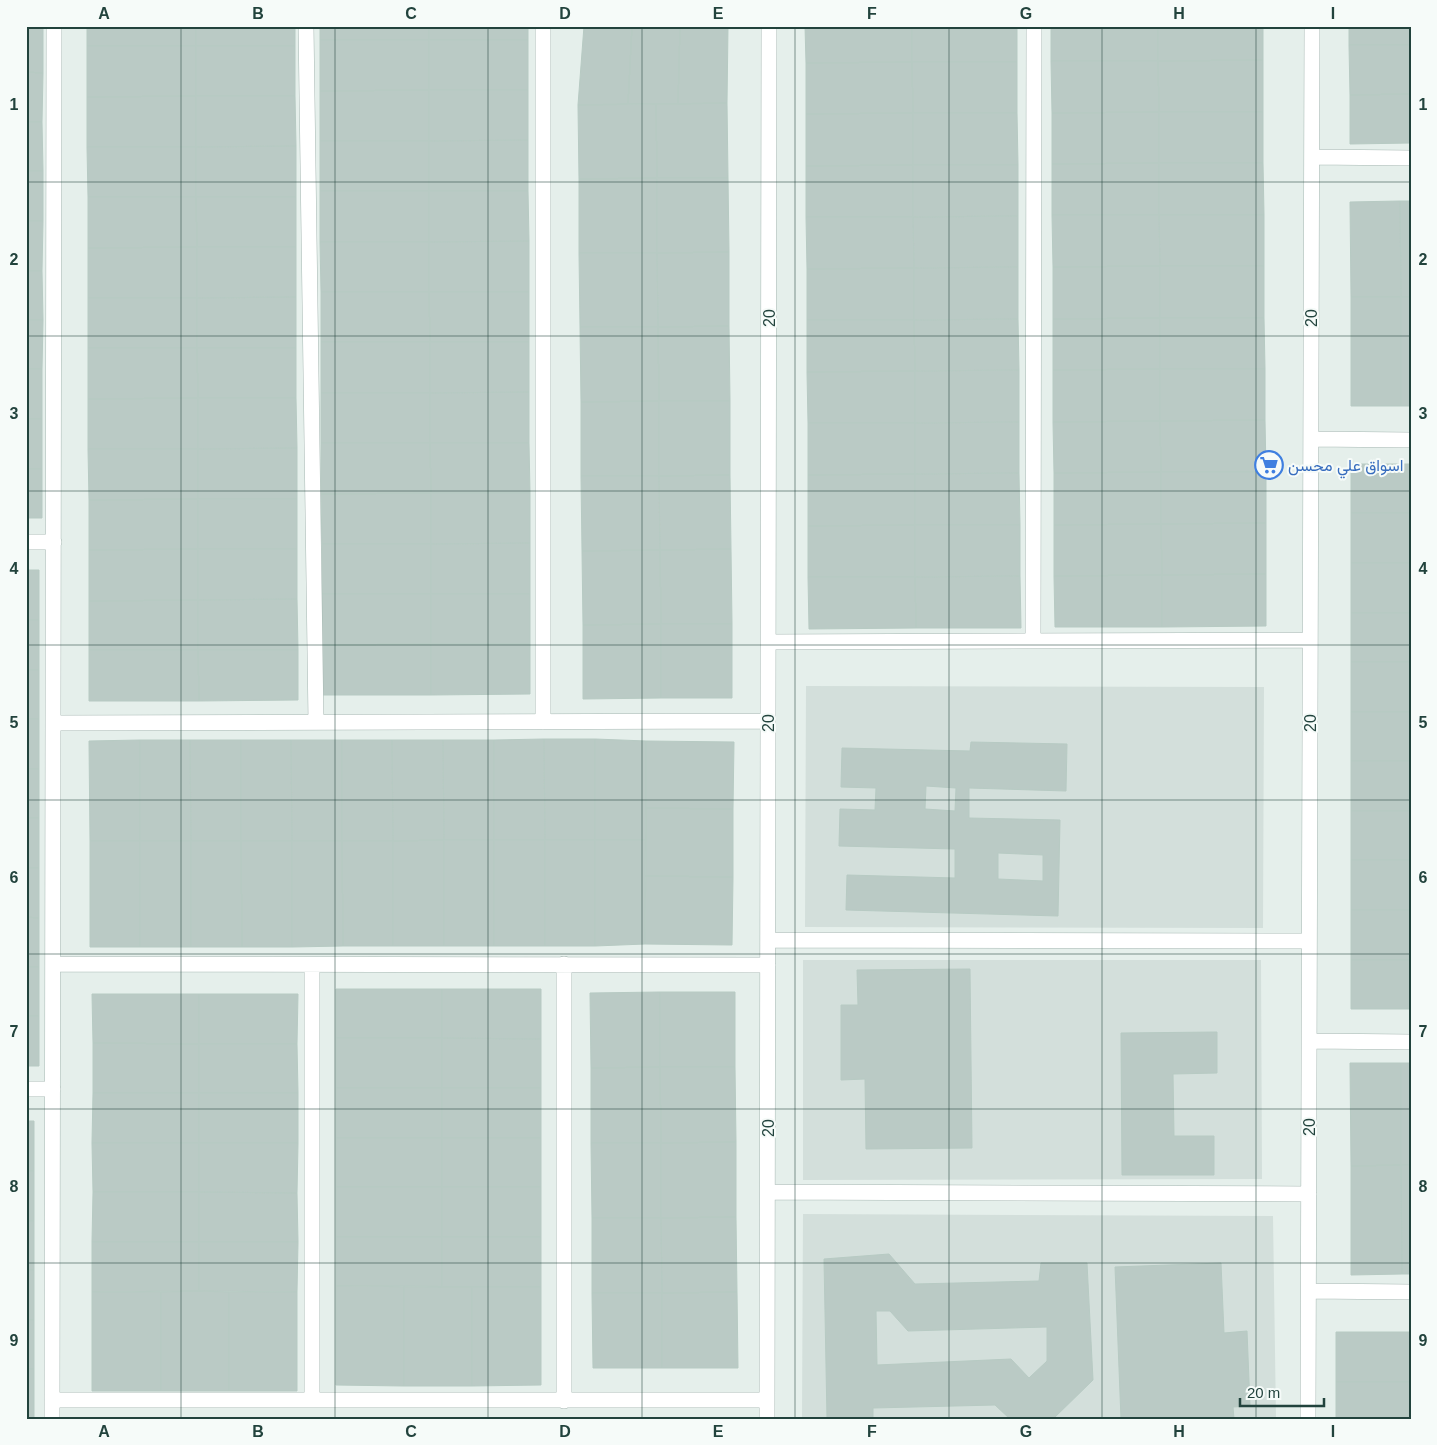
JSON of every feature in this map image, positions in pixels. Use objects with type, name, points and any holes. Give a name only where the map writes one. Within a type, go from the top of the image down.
[{"type":"street","points":[[52,1419],[54,26]]},
{"type":"street","points":[[306,26],[316,722]]},
{"type":"street","points":[[542,26],[543,722]]},
{"type":"street","name":"20","points":[[767,1419],[769,26]]},
{"type":"street","points":[[1033,641],[1034,26]]},
{"type":"street","name":"20","points":[[1308,1419],[1312,26]]},
{"type":"street","points":[[1312,158],[1411,158]]},
{"type":"street","points":[[1311,439],[1411,440]]},
{"type":"street","points":[[26,542],[54,542]]},
{"type":"street","points":[[768,642],[1310,640]]},
{"type":"street","points":[[54,723],[768,721]]},
{"type":"street","points":[[768,940],[1309,941]]},
{"type":"street","points":[[53,964],[768,965]]},
{"type":"street","points":[[564,964],[564,1400]]},
{"type":"street","points":[[312,965],[312,1400]]},
{"type":"street","points":[[1310,1041],[1411,1042]]},
{"type":"street","points":[[26,1089],[53,1089]]},
{"type":"street","points":[[768,1192],[1309,1194]]},
{"type":"street","points":[[1309,1291],[1411,1292]]},
{"type":"street","points":[[52,1400],[766,1400]]},
{"type":"shaded area","points":[[806,686],[1264,687],[1263,928],[805,927]]},
{"type":"shaded area","points":[[803,960],[1261,960],[1262,1179],[803,1180]]},
{"type":"shaded area","points":[[803,1214],[1273,1216],[1276,1419],[802,1419]]},
{"type":"building","points":[[26,26],[43,26],[43,73],[26,72]]},
{"type":"building","points":[[87,26],[196,26],[196,46],[87,46]]},
{"type":"building","points":[[196,26],[295,26],[295,46],[196,46]]},
{"type":"building","points":[[320,26],[429,26],[429,40],[320,40]]},
{"type":"building","points":[[429,26],[528,26],[528,40],[429,40]]},
{"type":"building","points":[[584,26],[632,26],[628,104],[578,105]]},
{"type":"building","points":[[632,26],[680,26],[678,104],[628,104]]},
{"type":"building","points":[[680,26],[728,26],[727,103],[678,104]]},
{"type":"building","points":[[805,26],[912,26],[912,62],[806,63]]},
{"type":"building","points":[[912,26],[1017,26],[1017,62],[912,62]]},
{"type":"building","points":[[1051,26],[1158,26],[1158,61],[1051,61]]},
{"type":"building","points":[[1158,26],[1263,26],[1263,60],[1158,61]]},
{"type":"building","points":[[1349,26],[1411,26],[1411,45],[1349,45]]},
{"type":"building","points":[[320,40],[429,40],[429,90],[320,91]]},
{"type":"building","points":[[429,40],[528,40],[528,90],[429,90]]},
{"type":"building","points":[[1349,45],[1411,45],[1411,94],[1350,95]]},
{"type":"building","points":[[87,46],[196,46],[196,96],[87,97]]},
{"type":"building","points":[[196,46],[295,46],[295,96],[196,96]]},
{"type":"building","points":[[1263,60],[1263,112],[1159,112],[1158,61]]},
{"type":"building","points":[[1051,61],[1158,61],[1159,112],[1052,113]]},
{"type":"building","points":[[912,62],[1017,62],[1017,113],[913,113]]},
{"type":"building","points":[[912,62],[913,113],[806,114],[806,63]]},
{"type":"building","points":[[26,72],[43,73],[42,122],[26,122]]},
{"type":"building","points":[[429,90],[429,141],[320,141],[320,91]]},
{"type":"building","points":[[429,90],[528,90],[528,140],[429,141]]},
{"type":"building","points":[[1411,94],[1411,143],[1350,144],[1350,95]]},
{"type":"building","points":[[196,96],[295,96],[296,146],[196,147]]},
{"type":"building","points":[[196,96],[196,147],[87,147],[87,97]]},
{"type":"building","points":[[727,103],[728,178],[657,178],[656,104]]},
{"type":"building","points":[[656,104],[657,178],[579,179],[578,105]]},
{"type":"building","points":[[1159,112],[1159,163],[1052,164],[1052,113]]},
{"type":"building","points":[[1159,112],[1263,112],[1263,163],[1159,163]]},
{"type":"building","points":[[913,113],[1017,113],[1018,165],[913,165]]},
{"type":"building","points":[[913,113],[913,165],[806,166],[806,114]]},
{"type":"building","points":[[26,122],[42,122],[43,171],[26,171]]},
{"type":"building","points":[[528,140],[528,191],[429,191],[429,141]]},
{"type":"building","points":[[320,141],[429,141],[429,191],[320,191]]},
{"type":"building","points":[[296,146],[296,197],[196,197],[196,147]]},
{"type":"building","points":[[87,147],[196,147],[196,197],[88,197]]},
{"type":"building","points":[[1159,163],[1159,215],[1052,215],[1052,164]]},
{"type":"building","points":[[1159,163],[1263,163],[1264,215],[1159,215]]},
{"type":"building","points":[[913,165],[1018,165],[1018,216],[913,217]]},
{"type":"building","points":[[913,165],[913,217],[806,217],[806,166]]},
{"type":"building","points":[[26,171],[43,171],[43,221],[26,221]]},
{"type":"building","points":[[657,178],[728,178],[729,252],[657,253]]},
{"type":"building","points":[[657,178],[657,253],[579,253],[579,179]]},
{"type":"building","points":[[320,191],[429,191],[429,242],[320,242]]},
{"type":"building","points":[[429,191],[528,191],[529,241],[429,242]]},
{"type":"building","points":[[88,197],[196,197],[197,247],[88,248]]},
{"type":"building","points":[[196,197],[296,197],[296,247],[197,247]]},
{"type":"building","points":[[1400,201],[1411,201],[1411,297],[1401,297]]},
{"type":"building","points":[[1400,201],[1401,297],[1351,297],[1350,202]]},
{"type":"building","points":[[1052,215],[1159,215],[1160,266],[1053,267]]},
{"type":"building","points":[[1159,215],[1264,215],[1264,266],[1160,266]]},
{"type":"building","points":[[1018,216],[1018,267],[914,268],[913,217]]},
{"type":"building","points":[[806,217],[913,217],[914,268],[807,269]]},
{"type":"building","points":[[26,221],[43,221],[42,271],[26,271]]},
{"type":"building","points":[[529,241],[529,292],[429,292],[429,242]]},
{"type":"building","points":[[320,242],[429,242],[429,292],[321,292]]},
{"type":"building","points":[[197,247],[296,247],[296,297],[197,298]]},
{"type":"building","points":[[197,247],[197,298],[88,298],[88,248]]},
{"type":"building","points":[[729,252],[729,326],[658,327],[657,253]]},
{"type":"building","points":[[579,253],[657,253],[658,327],[580,327]]},
{"type":"building","points":[[1160,266],[1160,318],[1053,319],[1053,267]]},
{"type":"building","points":[[1160,266],[1264,266],[1264,318],[1160,318]]},
{"type":"building","points":[[1018,267],[1018,319],[914,320],[914,268]]},
{"type":"building","points":[[914,268],[914,320],[807,320],[807,269]]},
{"type":"building","points":[[26,271],[42,271],[43,320],[26,320]]},
{"type":"building","points":[[321,292],[429,292],[430,342],[321,342]]},
{"type":"building","points":[[429,292],[529,292],[529,342],[430,342]]},
{"type":"building","points":[[296,297],[296,348],[197,348],[197,298]]},
{"type":"building","points":[[1351,297],[1401,297],[1401,406],[1351,406]]},
{"type":"building","points":[[1401,297],[1411,297],[1411,406],[1401,406]]},
{"type":"building","points":[[88,298],[197,298],[197,348],[88,348]]},
{"type":"building","points":[[1160,318],[1160,369],[1053,370],[1053,319]]},
{"type":"building","points":[[1160,318],[1264,318],[1265,369],[1160,369]]},
{"type":"building","points":[[1018,319],[1019,370],[915,371],[914,320]]},
{"type":"building","points":[[26,320],[43,320],[42,369],[26,369]]},
{"type":"building","points":[[807,320],[914,320],[915,371],[807,372]]},
{"type":"building","points":[[729,326],[730,401],[659,401],[658,327]]},
{"type":"building","points":[[580,327],[658,327],[659,401],[581,402]]},
{"type":"building","points":[[321,342],[430,342],[430,393],[321,393]]},
{"type":"building","points":[[430,342],[529,342],[529,392],[430,393]]},
{"type":"building","points":[[88,348],[197,348],[198,398],[88,399]]},
{"type":"building","points":[[197,348],[296,348],[296,398],[198,398]]},
{"type":"building","points":[[26,369],[42,369],[42,419],[26,419]]},
{"type":"building","points":[[1160,369],[1160,421],[1053,422],[1053,370]]},
{"type":"building","points":[[1160,369],[1265,369],[1265,420],[1160,421]]},
{"type":"building","points":[[1019,370],[1019,422],[915,423],[915,371]]},
{"type":"building","points":[[915,371],[915,423],[808,423],[807,372]]},
{"type":"building","points":[[529,392],[529,443],[430,443],[430,393]]},
{"type":"building","points":[[321,393],[430,393],[430,443],[321,443]]},
{"type":"building","points":[[198,398],[296,398],[297,448],[198,449]]},
{"type":"building","points":[[198,398],[198,449],[88,449],[88,399]]},
{"type":"building","points":[[659,401],[730,401],[730,475],[659,476]]},
{"type":"building","points":[[659,401],[659,476],[581,476],[581,402]]},
{"type":"building","points":[[26,419],[42,419],[42,469],[26,469]]},
{"type":"building","points":[[1265,420],[1266,472],[1161,472],[1160,421]]},
{"type":"building","points":[[1160,421],[1161,472],[1054,473],[1053,422]]},
{"type":"building","points":[[1019,422],[1019,473],[915,474],[915,423]]},
{"type":"building","points":[[808,423],[915,423],[915,474],[808,475]]},
{"type":"building","points":[[321,443],[430,443],[431,493],[321,494]]},
{"type":"building","points":[[430,443],[529,443],[530,493],[431,493]]},
{"type":"building","points":[[297,448],[297,499],[198,499],[198,449]]},
{"type":"building","points":[[88,449],[198,449],[198,499],[89,500]]},
{"type":"building","points":[[1351,464],[1411,464],[1411,513],[1351,513]]},
{"type":"building","points":[[26,469],[42,469],[42,518],[26,518]]},
{"type":"building","points":[[1161,472],[1161,524],[1054,525],[1054,473]]},
{"type":"building","points":[[1161,472],[1266,472],[1266,523],[1161,524]]},
{"type":"building","points":[[1019,473],[1020,525],[915,525],[915,474]]},
{"type":"building","points":[[915,474],[915,525],[808,526],[808,475]]},
{"type":"building","points":[[730,475],[731,549],[660,550],[659,476]]},
{"type":"building","points":[[581,476],[659,476],[660,550],[582,551]]},
{"type":"building","points":[[431,493],[431,544],[322,544],[321,494]]},
{"type":"building","points":[[431,493],[530,493],[530,543],[431,544]]},
{"type":"building","points":[[198,499],[297,499],[297,549],[198,549]]},
{"type":"building","points":[[198,499],[198,549],[89,550],[89,500]]},
{"type":"building","points":[[1351,513],[1411,513],[1411,563],[1351,563]]},
{"type":"building","points":[[1266,523],[1266,574],[1162,575],[1161,524]]},
{"type":"building","points":[[1161,524],[1162,575],[1054,576],[1054,525]]},
{"type":"building","points":[[915,525],[1020,525],[1020,576],[915,577]]},
{"type":"building","points":[[915,525],[915,577],[808,577],[808,526]]},
{"type":"building","points":[[530,543],[530,594],[431,594],[431,544]]},
{"type":"building","points":[[322,544],[431,544],[431,594],[322,594]]},
{"type":"building","points":[[198,549],[297,549],[297,599],[198,600]]},
{"type":"building","points":[[198,549],[198,600],[89,601],[89,550]]},
{"type":"building","points":[[731,549],[732,624],[661,624],[660,550]]},
{"type":"building","points":[[660,550],[661,624],[583,625],[582,551]]},
{"type":"building","points":[[1351,563],[1411,563],[1411,613],[1351,613]]},
{"type":"building","points":[[26,570],[39,570],[39,620],[26,620]]},
{"type":"building","points":[[1266,574],[1266,626],[1162,627],[1162,575]]},
{"type":"building","points":[[1162,575],[1162,627],[1055,627],[1054,576]]},
{"type":"building","points":[[1020,576],[1021,628],[916,628],[915,577]]},
{"type":"building","points":[[808,577],[915,577],[916,628],[809,629]]},
{"type":"building","points":[[322,594],[431,594],[431,644],[322,645]]},
{"type":"building","points":[[431,594],[530,594],[530,644],[431,644]]},
{"type":"building","points":[[297,599],[298,650],[198,650],[198,600]]},
{"type":"building","points":[[198,600],[198,650],[89,650],[89,601]]},
{"type":"building","points":[[1351,613],[1411,613],[1411,662],[1351,662]]},
{"type":"building","points":[[26,620],[39,620],[39,670],[26,670]]},
{"type":"building","points":[[661,624],[732,624],[732,698],[661,698]]},
{"type":"building","points":[[661,624],[661,698],[583,699],[583,625]]},
{"type":"building","points":[[431,644],[431,695],[322,695],[322,645]]},
{"type":"building","points":[[431,644],[530,644],[530,694],[431,695]]},
{"type":"building","points":[[89,650],[198,650],[199,701],[89,701]]},
{"type":"building","points":[[198,650],[298,650],[298,700],[199,701]]},
{"type":"building","points":[[1351,662],[1411,662],[1411,712],[1351,712]]},
{"type":"building","points":[[26,670],[39,670],[39,719],[26,719]]},
{"type":"building","points":[[1351,712],[1411,712],[1411,761],[1351,761]]},
{"type":"building","points":[[26,719],[39,719],[39,769],[26,769]]},
{"type":"building","points":[[544,739],[595,739],[595,840],[545,840]]},
{"type":"building","points":[[544,739],[545,840],[494,840],[494,740]]},
{"type":"building","points":[[595,739],[646,741],[646,840],[595,840]]},
{"type":"building","points":[[140,740],[190,740],[191,841],[140,841]]},
{"type":"building","points":[[140,740],[140,841],[90,841],[89,741]]},
{"type":"building","points":[[190,740],[241,740],[241,841],[191,841]]},
{"type":"building","points":[[241,740],[291,740],[292,841],[241,841]]},
{"type":"building","points":[[291,740],[342,740],[342,841],[292,841]]},
{"type":"building","points":[[342,740],[392,740],[393,841],[342,841]]},
{"type":"building","points":[[392,740],[443,740],[444,840],[393,841]]},
{"type":"building","points":[[443,740],[494,740],[494,840],[444,840]]},
{"type":"building","points":[[646,741],[734,742],[733,809],[646,808]]},
{"type":"building","points":[[971,742],[1067,744],[1066,791],[969,788],[969,818],[1060,820],[1058,916],[846,910],[847,875],[955,878],[955,849],[839,846],[840,809],[875,810],[876,788],[841,787],[842,748],[970,751]],"holes":[[[926,786],[956,788],[955,811],[925,809]],[[998,853],[1043,855],[1043,881],[998,879]]]},
{"type":"building","points":[[1351,761],[1411,761],[1411,811],[1351,811]]},
{"type":"building","points":[[26,769],[39,769],[39,818],[26,818]]},
{"type":"building","points":[[646,808],[733,809],[733,877],[645,876]]},
{"type":"building","points":[[1351,811],[1411,811],[1411,860],[1351,860]]},
{"type":"building","points":[[26,818],[39,818],[39,868],[26,868]]},
{"type":"building","points":[[444,840],[494,840],[494,946],[444,946]]},
{"type":"building","points":[[444,840],[444,946],[393,946],[393,841]]},
{"type":"building","points":[[494,840],[545,840],[545,946],[494,946]]},
{"type":"building","points":[[545,840],[595,840],[595,946],[545,946]]},
{"type":"building","points":[[595,840],[646,840],[645,944],[595,946]]},
{"type":"building","points":[[90,841],[140,841],[140,947],[90,947]]},
{"type":"building","points":[[140,841],[191,841],[191,947],[140,947]]},
{"type":"building","points":[[191,841],[241,841],[242,947],[191,947]]},
{"type":"building","points":[[241,841],[292,841],[292,947],[242,947]]},
{"type":"building","points":[[292,841],[342,841],[343,946],[292,947]]},
{"type":"building","points":[[342,841],[393,841],[393,946],[343,946]]},
{"type":"building","points":[[1351,860],[1411,860],[1411,910],[1351,910]]},
{"type":"building","points":[[26,868],[39,868],[39,918],[26,917]]},
{"type":"building","points":[[645,876],[733,877],[732,945],[645,944]]},
{"type":"building","points":[[1351,910],[1411,910],[1411,960],[1351,960]]},
{"type":"building","points":[[26,917],[39,918],[39,967],[26,967]]},
{"type":"building","points":[[1351,960],[1411,960],[1411,1009],[1351,1009]]},
{"type":"building","points":[[26,967],[39,967],[39,1016],[26,1016]]},
{"type":"building","points":[[970,969],[972,1148],[866,1149],[865,1079],[841,1080],[841,1005],[858,1005],[857,970]]},
{"type":"building","points":[[336,989],[442,989],[442,1038],[336,1038]]},
{"type":"building","points":[[442,989],[541,989],[541,1039],[442,1038]]},
{"type":"building","points":[[660,992],[735,992],[735,1067],[660,1067]]},
{"type":"building","points":[[660,992],[660,1067],[591,1068],[590,993]]},
{"type":"building","points":[[92,994],[199,994],[199,1044],[93,1043]]},
{"type":"building","points":[[199,994],[298,994],[297,1044],[199,1044]]},
{"type":"building","points":[[26,1016],[39,1016],[39,1066],[26,1066]]},
{"type":"building","points":[[1217,1032],[1217,1073],[1173,1074],[1174,1136],[1214,1136],[1214,1175],[1122,1175],[1121,1033]]},
{"type":"building","points":[[336,1038],[442,1038],[442,1088],[336,1088]]},
{"type":"building","points":[[442,1038],[541,1039],[541,1088],[442,1088]]},
{"type":"building","points":[[93,1043],[199,1044],[199,1093],[93,1093]]},
{"type":"building","points":[[199,1044],[297,1044],[298,1093],[199,1093]]},
{"type":"building","points":[[1350,1063],[1401,1063],[1401,1165],[1351,1166]]},
{"type":"building","points":[[1401,1063],[1411,1063],[1411,1165],[1401,1165]]},
{"type":"building","points":[[660,1067],[735,1067],[736,1142],[661,1143]]},
{"type":"building","points":[[660,1067],[661,1143],[591,1143],[591,1068]]},
{"type":"building","points":[[336,1088],[442,1088],[442,1138],[336,1138]]},
{"type":"building","points":[[442,1088],[541,1088],[541,1138],[442,1138]]},
{"type":"building","points":[[93,1093],[199,1093],[199,1143],[92,1143]]},
{"type":"building","points":[[199,1093],[298,1093],[298,1143],[199,1143]]},
{"type":"building","points":[[26,1121],[34,1121],[34,1171],[26,1171]]},
{"type":"building","points":[[336,1138],[442,1138],[442,1187],[336,1187]]},
{"type":"building","points":[[442,1138],[541,1138],[541,1187],[442,1187]]},
{"type":"building","points":[[736,1142],[736,1217],[661,1218],[661,1143]]},
{"type":"building","points":[[92,1143],[199,1143],[199,1192],[93,1192]]},
{"type":"building","points":[[199,1143],[298,1143],[297,1193],[199,1192]]},
{"type":"building","points":[[591,1143],[661,1143],[661,1218],[592,1218]]},
{"type":"building","points":[[1401,1165],[1411,1165],[1411,1274],[1402,1274]]},
{"type":"building","points":[[1401,1165],[1402,1274],[1351,1275],[1351,1166]]},
{"type":"building","points":[[26,1171],[34,1171],[34,1221],[26,1221]]},
{"type":"building","points":[[336,1187],[442,1187],[442,1237],[336,1237]]},
{"type":"building","points":[[442,1187],[541,1187],[541,1237],[442,1237]]},
{"type":"building","points":[[93,1192],[199,1192],[199,1242],[92,1242]]},
{"type":"building","points":[[199,1192],[297,1193],[298,1242],[199,1242]]},
{"type":"building","points":[[736,1217],[737,1292],[662,1293],[661,1218]]},
{"type":"building","points":[[592,1218],[661,1218],[662,1293],[592,1293]]},
{"type":"building","points":[[26,1221],[34,1221],[34,1270],[26,1270]]},
{"type":"building","points":[[336,1237],[442,1237],[442,1287],[336,1286]]},
{"type":"building","points":[[442,1237],[541,1237],[541,1287],[442,1287]]},
{"type":"building","points":[[92,1242],[199,1242],[199,1291],[92,1292]]},
{"type":"building","points":[[199,1242],[298,1242],[297,1292],[199,1291]]},
{"type":"building","points":[[889,1254],[915,1284],[1039,1281],[1041,1263],[1087,1263],[1093,1380],[1053,1419],[1010,1419],[995,1405],[873,1408],[873,1419],[827,1419],[824,1259]],"holes":[[[876,1311],[890,1311],[908,1331],[1047,1327],[1047,1361],[1029,1378],[1011,1359],[877,1365]]]},
{"type":"building","points":[[1221,1263],[1224,1333],[1247,1331],[1250,1406],[1233,1407],[1234,1419],[1121,1419],[1115,1267]]},
{"type":"building","points":[[26,1270],[34,1270],[34,1320],[26,1320]]},
{"type":"building","points":[[336,1286],[404,1286],[404,1386],[336,1385]]},
{"type":"building","points":[[404,1286],[472,1287],[472,1386],[404,1386]]},
{"type":"building","points":[[472,1287],[541,1287],[541,1385],[472,1386]]},
{"type":"building","points":[[92,1292],[161,1292],[161,1391],[92,1391]]},
{"type":"building","points":[[161,1292],[229,1292],[229,1391],[161,1391]]},
{"type":"building","points":[[229,1292],[297,1292],[297,1391],[229,1391]]},
{"type":"building","points":[[737,1292],[738,1368],[662,1368],[662,1293]]},
{"type":"building","points":[[592,1293],[662,1293],[662,1368],[593,1368]]},
{"type":"building","points":[[26,1320],[34,1320],[34,1369],[26,1369]]},
{"type":"building","points":[[1336,1332],[1411,1332],[1411,1382],[1336,1382]]},
{"type":"building","points":[[26,1369],[34,1369],[34,1419],[26,1419]]},
{"type":"building","points":[[1336,1382],[1411,1382],[1411,1419],[1336,1419]]},
{"type":"place","name":"اسواق علي محسن","points":[[1269,465]]}]
